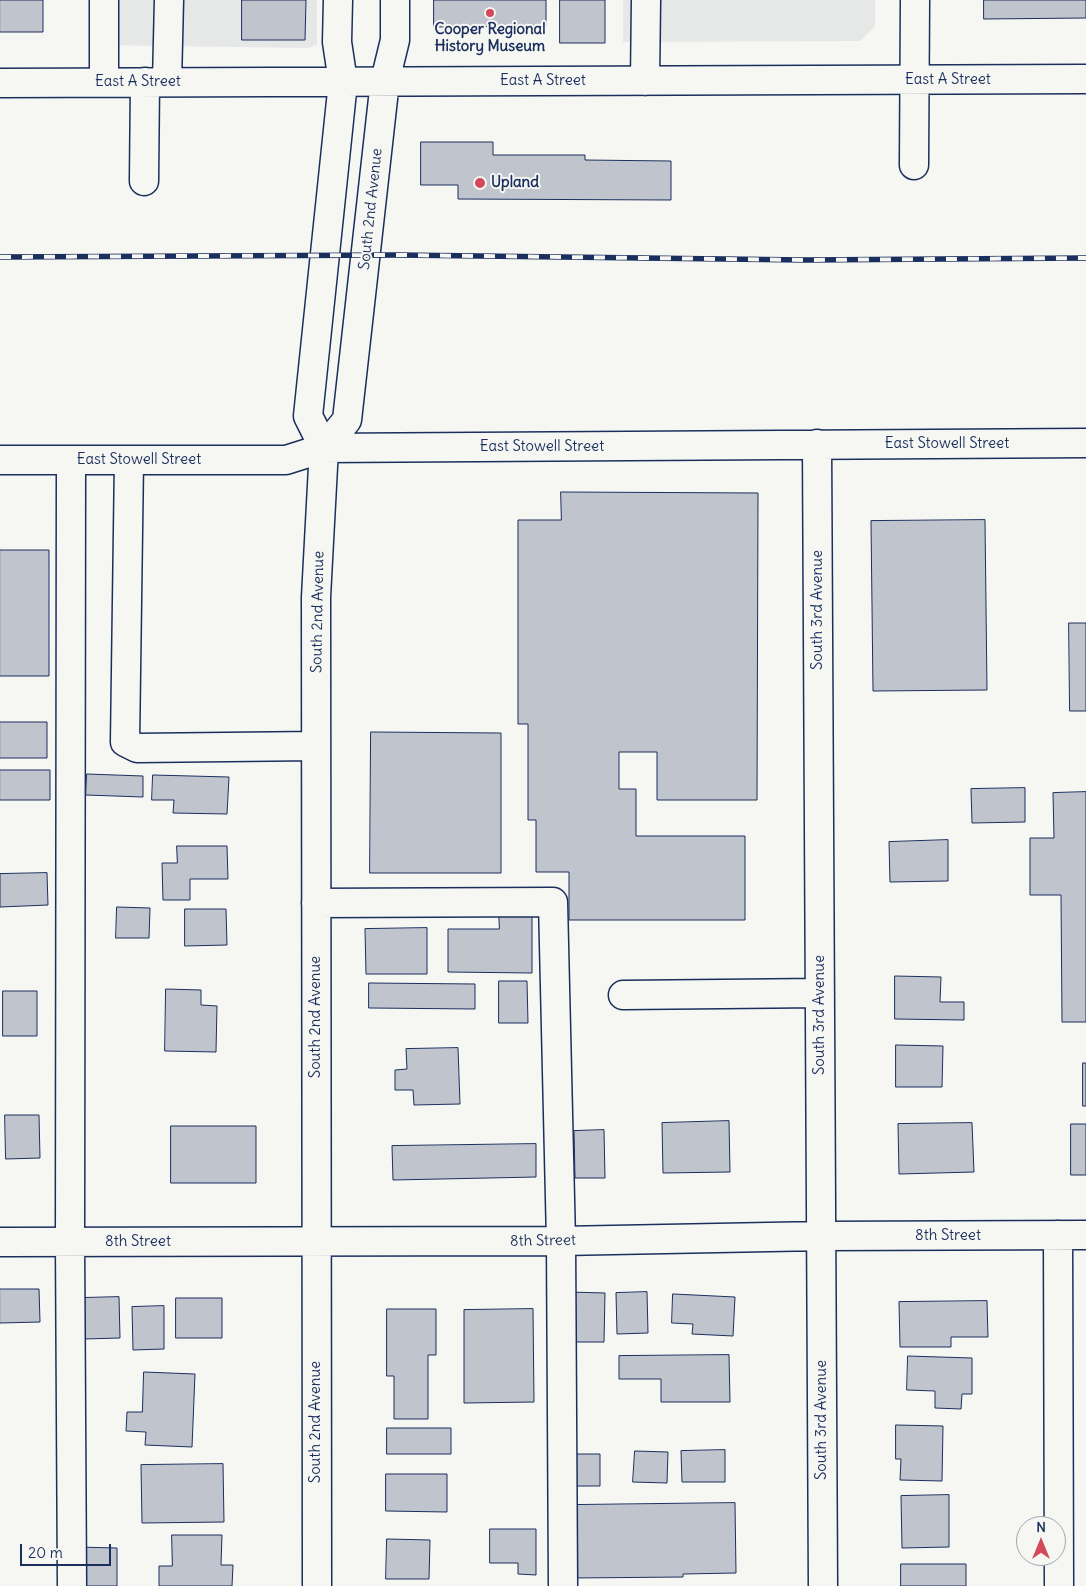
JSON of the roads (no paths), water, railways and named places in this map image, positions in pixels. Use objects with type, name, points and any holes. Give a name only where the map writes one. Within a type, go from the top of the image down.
[{"type":"street","points":[[104,0],[104,82]]},
{"type":"street","points":[[144,181],[156,82],[169,0]]},
{"type":"street","name":"South 2nd Avenue","points":[[317,1586],[316,597],[324,448],[308,416],[343,82],[337,42],[338,0]]},
{"type":"street","name":"South 2nd Avenue","points":[[324,448],[347,420],[384,81],[396,40],[395,0]]},
{"type":"street","points":[[645,81],[646,0]]},
{"type":"street","points":[[914,165],[915,0]]},
{"type":"street","name":"East A Street","points":[[0,83],[1086,79]]},
{"type":"street","name":"East Stowell Street","points":[[0,460],[286,460],[324,448],[1086,442]]},
{"type":"street","name":"South 3rd Avenue","points":[[817,444],[823,1586]]},
{"type":"street","points":[[71,460],[70,1242],[72,1586]]},
{"type":"street","points":[[129,460],[125,742],[138,748],[316,746]]},
{"type":"street","points":[[316,903],[553,902],[561,1241],[563,1586]]},
{"type":"street","points":[[623,995],[820,993]]},
{"type":"street","points":[[1058,1235],[1059,1586]]},
{"type":"street","name":"8th Street","points":[[0,1242],[561,1241],[821,1236],[1086,1235]]},
{"type":"railway","points":[[0,257],[398,255],[805,260],[1086,258]]},
{"type":"place","name":"Cooper Regional History Museum","points":[[490,13]]},
{"type":"place","name":"Upland","points":[[480,183]]}]
